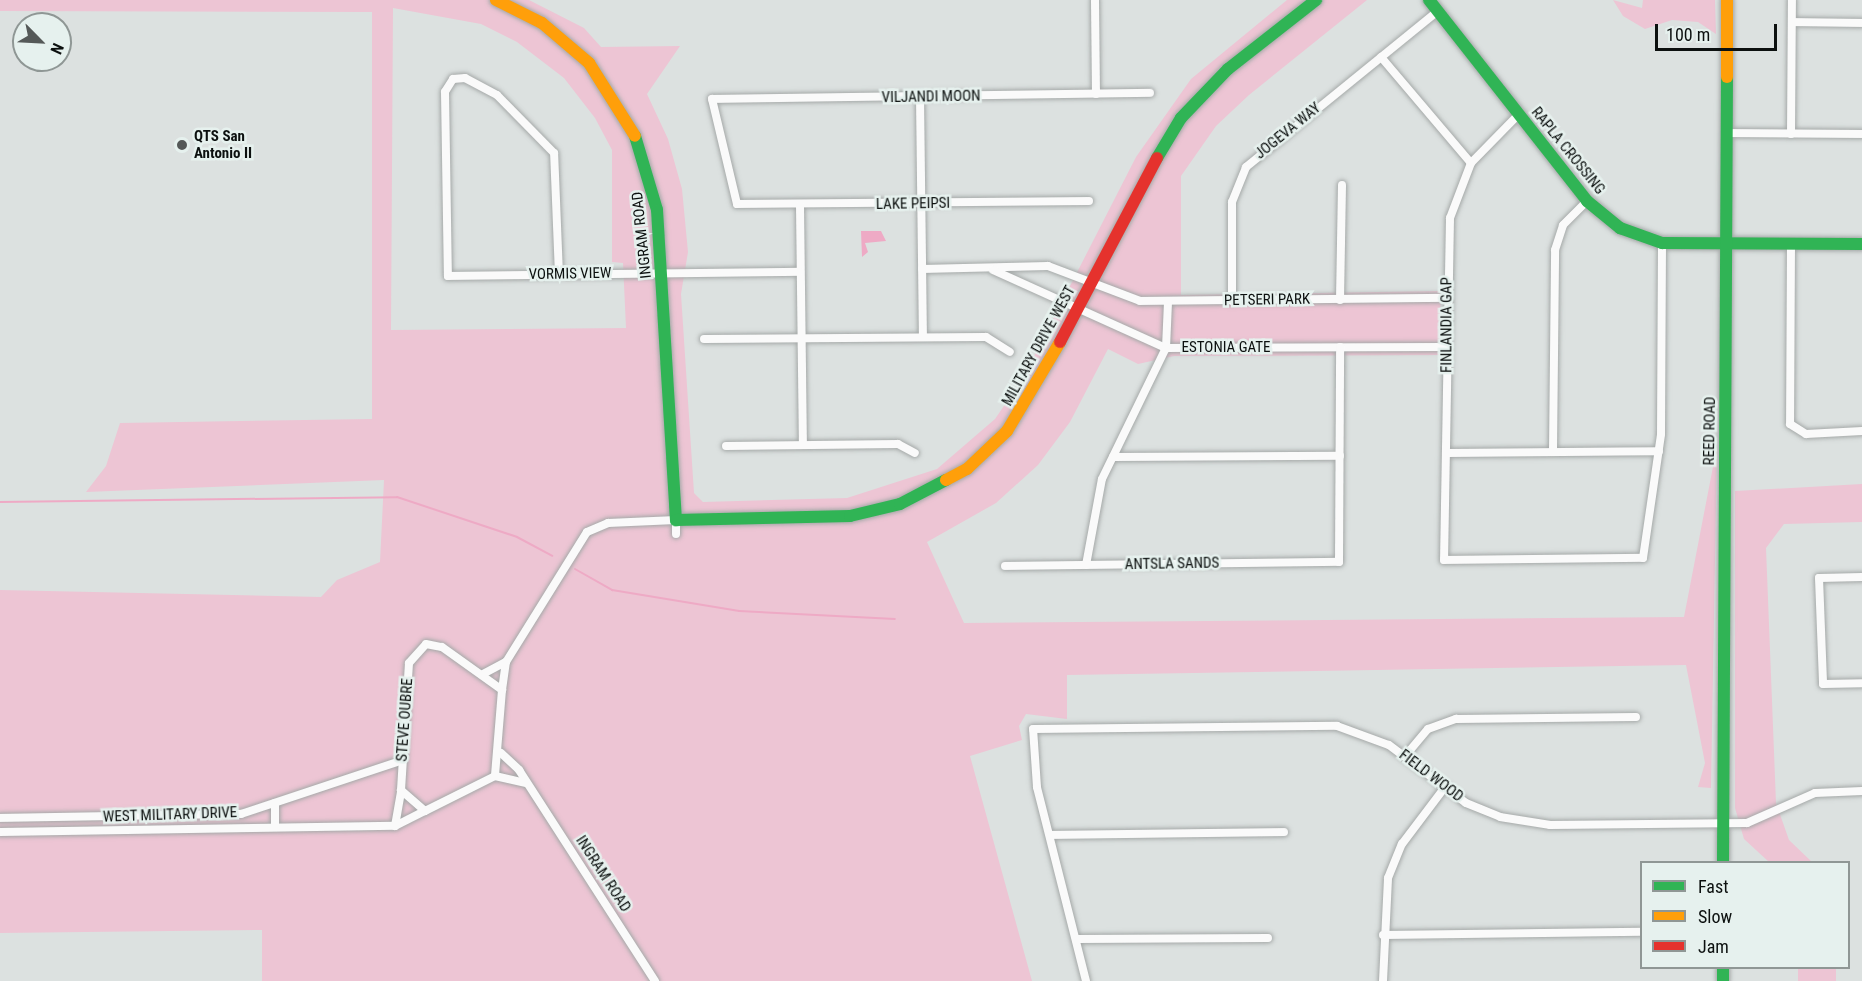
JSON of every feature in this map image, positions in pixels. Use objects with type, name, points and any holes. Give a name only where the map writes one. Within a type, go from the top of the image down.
[{"type":"street","name":"INGRAM ROAD","points":[[496,0],[567,42],[621,107],[652,181],[662,273],[676,534]]},
{"type":"street","points":[[1095,0],[1096,94]]},
{"type":"street","name":"MILITARY DRIVE WEST","points":[[676,520],[850,516],[924,494],[967,469],[1007,431],[1034,393],[1077,307],[1181,118],[1228,69],[1316,0]]},
{"type":"street","name":"RAPLA CROSSING","points":[[1430,0],[1587,201],[1620,228],[1662,243],[1862,244]]},
{"type":"street","name":"REED ROAD","points":[[1723,861],[1728,243],[1727,0]]},
{"type":"street","points":[[1791,134],[1792,0]]},
{"type":"street","name":"JOGEVA WAY","points":[[1232,301],[1232,202],[1246,167],[1438,11]]},
{"type":"street","points":[[1792,22],[1862,23]]},
{"type":"street","points":[[1382,57],[1470,164]]},
{"type":"street","name":"VORMIS VIEW","points":[[559,275],[554,153],[497,95],[465,78],[453,79],[445,92],[448,276],[559,275],[662,273],[800,272]]},
{"type":"street","name":"VILJANDI MOON","points":[[737,204],[712,99],[1150,93]]},
{"type":"street","points":[[920,97],[923,335]]},
{"type":"street","name":"FINLANDIA GAP","points":[[1519,114],[1470,164],[1449,218],[1444,560],[1643,558],[1659,451]]},
{"type":"street","points":[[1727,133],[1862,134]]},
{"type":"street","points":[[1340,300],[1342,185]]},
{"type":"street","name":"LAKE PEIPSI","points":[[737,204],[800,206],[1089,201]]},
{"type":"street","points":[[1553,451],[1555,250],[1563,225],[1587,201]]},
{"type":"street","points":[[800,206],[803,444]]},
{"type":"street","points":[[1446,453],[1659,451],[1662,243]]},
{"type":"street","points":[[1791,244],[1789,416],[1796,431],[1859,431]]},
{"type":"street","name":"ESTONIA GATE","points":[[922,269],[1048,266],[1090,283]]},
{"type":"street","name":"ESTONIA GATE","points":[[987,268],[1166,348],[1446,347]]},
{"type":"street","name":"PETSERI PARK","points":[[1090,283],[1116,296],[1168,302],[1447,298]]},
{"type":"street","points":[[1086,565],[1094,502],[1113,457],[1166,348],[1168,302]]},
{"type":"street","points":[[704,339],[923,335],[986,337],[1010,352]]},
{"type":"street","points":[[1113,457],[1340,456],[1340,348]]},
{"type":"street","points":[[726,446],[898,444],[915,453]]},
{"type":"street","name":"ANTSLA SANDS","points":[[1005,566],[1340,562],[1340,456]]},
{"type":"street","points":[[495,776],[501,753],[502,690],[506,662],[586,532],[608,524],[676,520]]},
{"type":"street","points":[[1862,577],[1819,578],[1823,684],[1862,683]]},
{"type":"street","name":"STEVE OUBRE","points":[[395,826],[401,790],[412,656],[434,644],[483,674],[502,690]]},
{"type":"street","points":[[483,674],[506,662]]},
{"type":"street","points":[[1406,755],[1428,729],[1456,719],[1636,717]]},
{"type":"street","name":"FIELD WOOD","points":[[1050,835],[1037,787],[1033,729],[1319,724],[1373,737],[1406,755],[1445,788],[1482,810],[1532,824],[1722,822],[1769,817],[1815,793],[1862,791]]},
{"type":"street","name":"INGRAM ROAD","points":[[501,753],[526,783],[655,981]]},
{"type":"street","name":"WEST MILITARY DRIVE","points":[[0,818],[241,814],[403,760]]},
{"type":"street","points":[[395,826],[495,776],[526,783]]},
{"type":"street","points":[[1383,981],[1384,891],[1392,864],[1445,788]]},
{"type":"street","points":[[401,790],[425,811]]},
{"type":"street","points":[[275,803],[275,827]]},
{"type":"street","points":[[167,816],[167,831]]},
{"type":"street","name":"WEST MILITARY DRIVE","points":[[0,832],[395,826]]},
{"type":"street","points":[[1086,981],[1050,835],[1284,832]]},
{"type":"street","points":[[1383,935],[1640,932]]},
{"type":"street","points":[[1076,939],[1268,938]]},
{"type":"shaded area","points":[[0,0],[529,0],[584,28],[601,47],[680,46],[647,94],[668,139],[682,189],[688,252],[681,294],[694,493],[703,502],[847,498],[937,469],[995,419],[1023,378],[1136,157],[1191,79],[1287,0],[1367,0],[1249,95],[1216,126],[1181,176],[1181,295],[1441,291],[1439,355],[1174,356],[1138,364],[1108,349],[1070,422],[1038,465],[996,503],[927,542],[964,623],[1684,617],[1717,446],[1711,788],[1698,787],[1705,763],[1686,665],[1067,675],[1067,719],[1026,714],[1019,726],[1022,740],[970,756],[1032,981],[262,981],[262,930],[0,933],[0,590],[321,597],[337,580],[380,562],[384,480],[86,492],[106,466],[120,423],[372,419],[372,12],[0,11]],"holes":[[[393,8],[481,24],[517,42],[564,78],[595,118],[612,150],[612,262],[623,263],[626,328],[391,330]]]},
{"type":"shaded area","points":[[1613,0],[1642,8],[1643,0],[1715,0],[1716,34],[1698,22],[1672,20],[1645,29],[1623,16]]},
{"type":"shaded area","points":[[861,231],[881,231],[886,241],[865,243],[868,252],[862,257]]},
{"type":"shaded area","points":[[1862,484],[1862,522],[1784,524],[1766,548],[1776,803],[1789,840],[1811,861],[1768,861],[1744,839],[1735,808],[1735,491]]},
{"type":"shaded area","points":[[1798,969],[1836,969],[1836,981],[1798,981]]},
{"type":"waterway","points":[[0,502],[397,497],[517,537],[552,556]]},
{"type":"waterway","points":[[575,569],[612,590],[739,611],[895,619]]},
{"type":"traffic: fast","points":[[1157,158],[1181,118],[1228,69],[1316,0]]},
{"type":"traffic: fast","points":[[1429,0],[1587,201],[1620,228],[1662,243],[1862,244]]},
{"type":"traffic: fast","points":[[1723,861],[1727,77]]},
{"type":"traffic: fast","points":[[635,136],[657,210],[676,520],[850,516],[900,504],[946,480]]},
{"type":"traffic: fast","points":[[1723,969],[1723,981]]},
{"type":"traffic: slow","points":[[496,0],[542,23],[589,63],[635,136]]},
{"type":"traffic: slow","points":[[1727,0],[1727,77]]},
{"type":"traffic: slow","points":[[946,480],[967,469],[1007,431],[1060,342]]},
{"type":"traffic: jam","points":[[1060,342],[1157,158]]},
{"type":"place","name":"QTS San Antonio II","points":[[182,145]]}]
